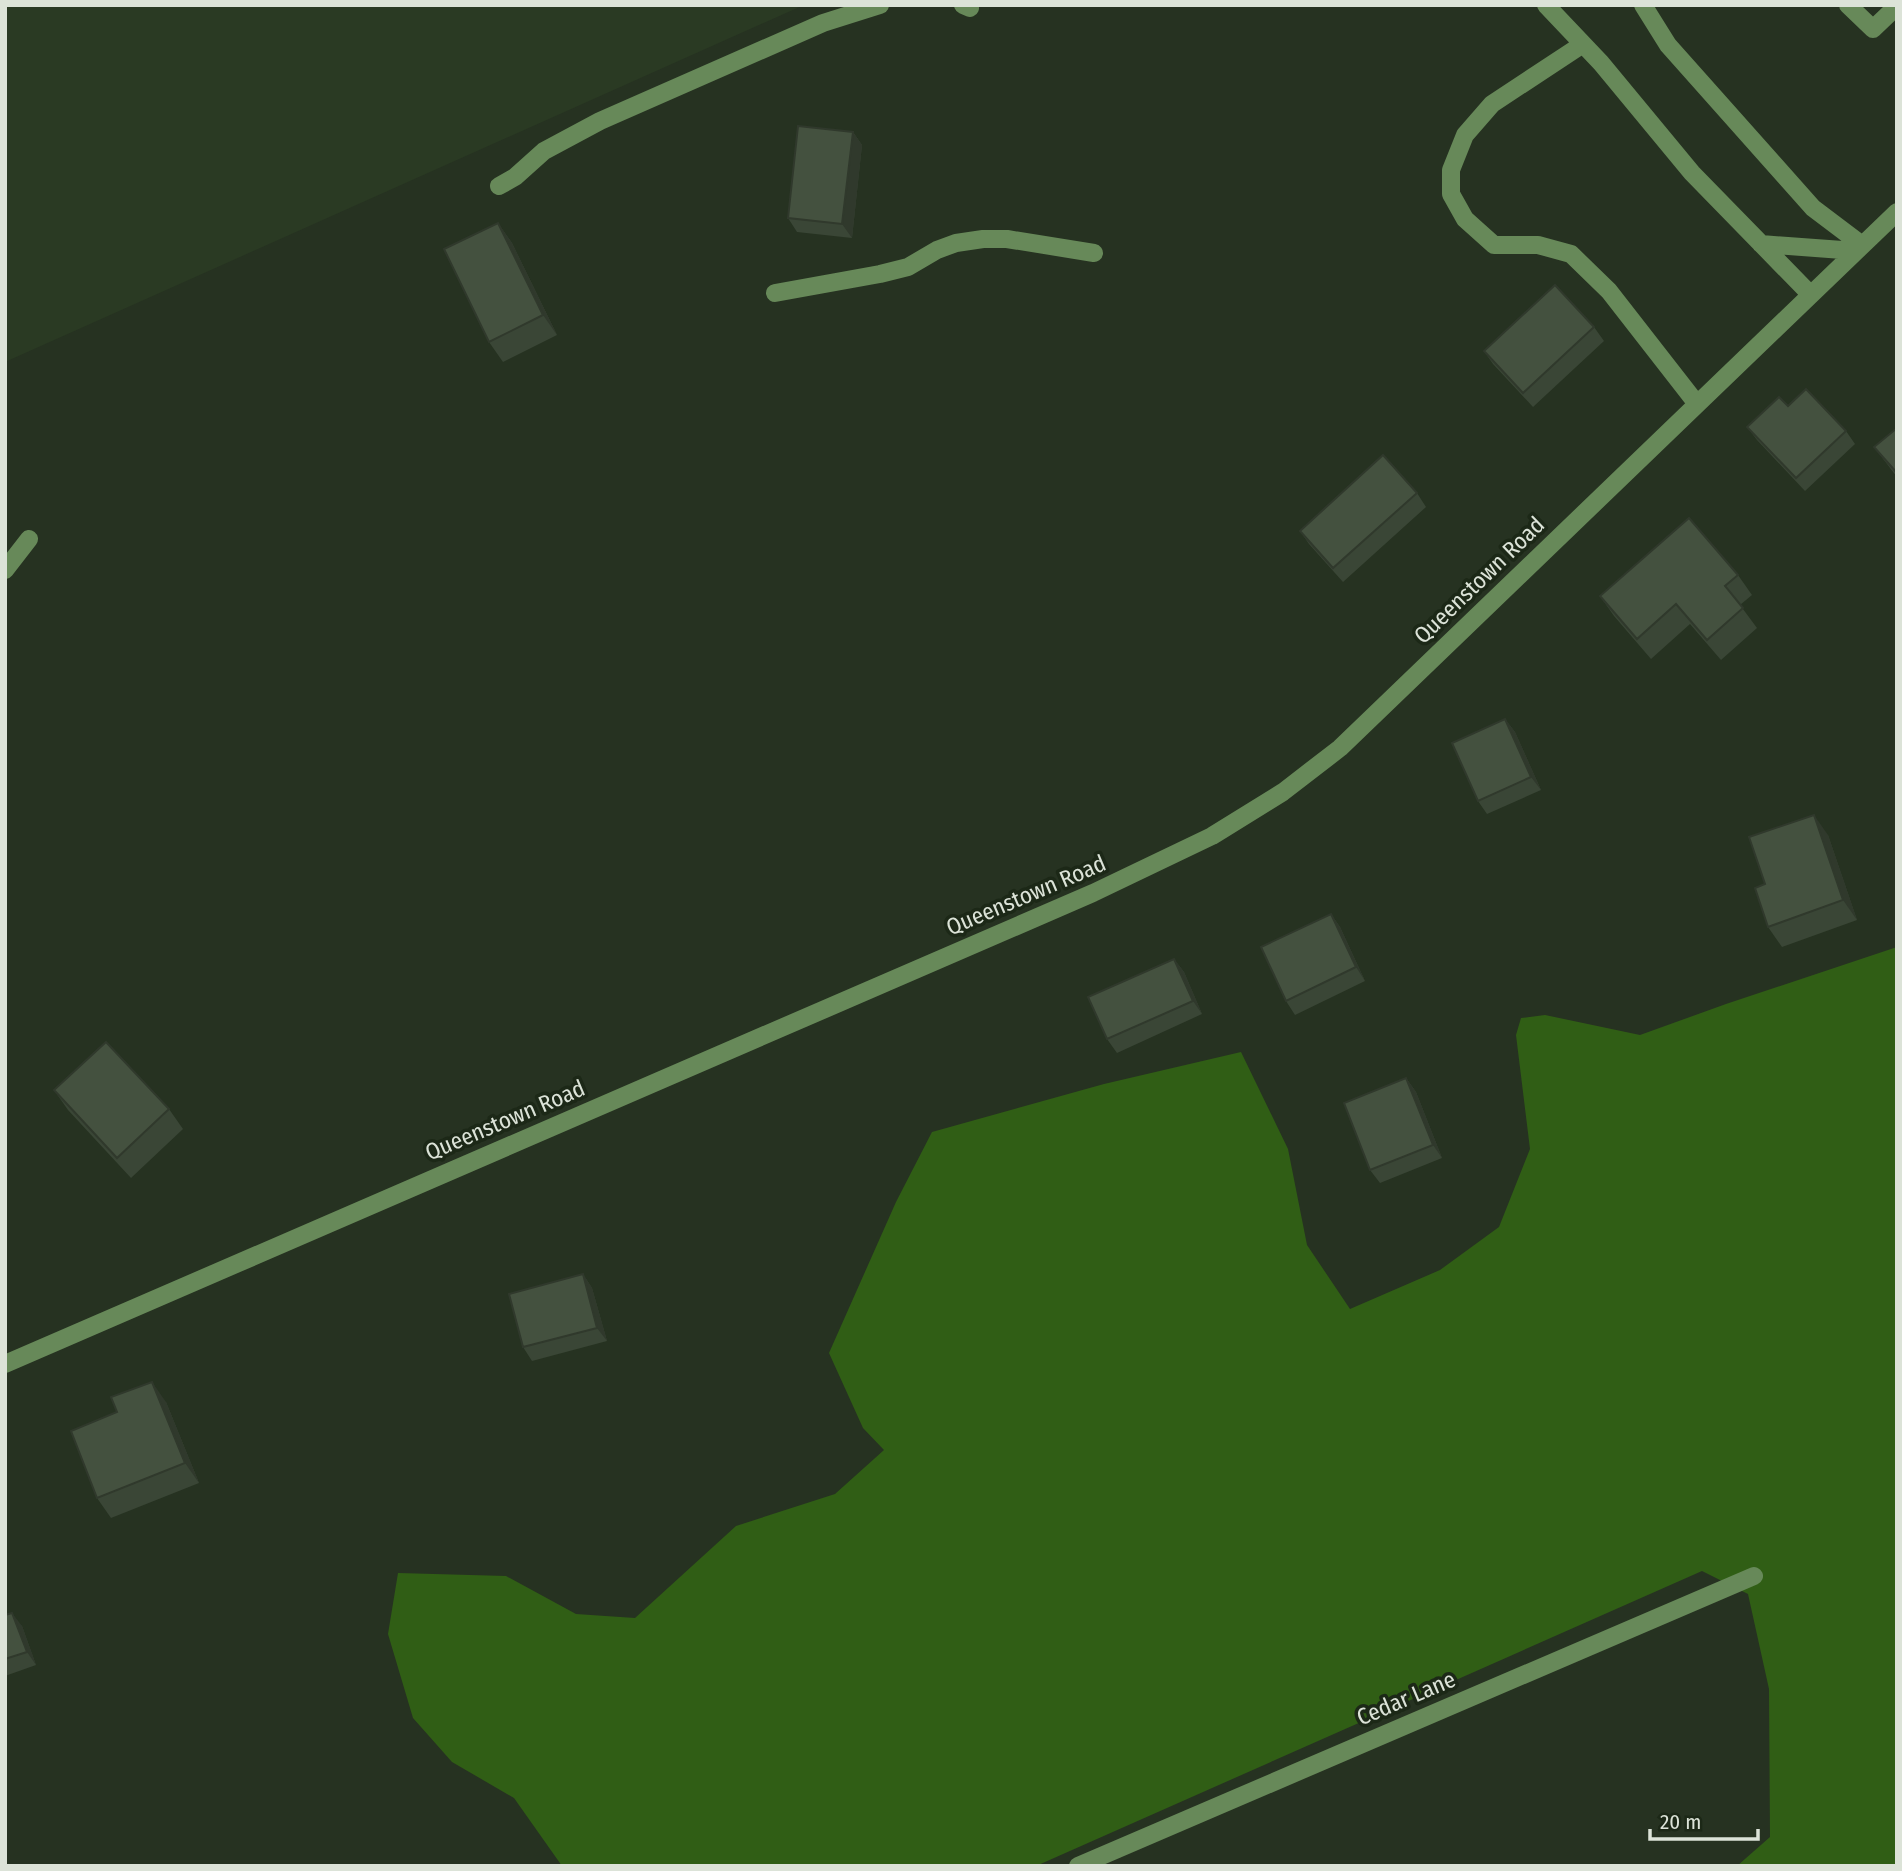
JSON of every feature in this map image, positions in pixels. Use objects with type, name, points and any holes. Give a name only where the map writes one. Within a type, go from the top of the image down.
[{"type":"street","points":[[499,186],[515,177],[544,151],[600,121],[823,23],[880,5]]},
{"type":"street","points":[[1546,5],[1601,63],[1692,173],[1810,294]]},
{"type":"street","points":[[1643,5],[1668,45],[1813,208],[1859,248]]},
{"type":"street","points":[[1847,5],[1873,29],[1897,6]]},
{"type":"street","points":[[1583,44],[1492,104],[1465,135],[1451,170],[1451,194],[1465,219],[1494,245],[1538,245],[1571,254],[1609,291],[1697,404]]},
{"type":"street","name":"Queenstown Road","points":[[5,1364],[1093,893],[1212,836],[1283,792],[1340,748],[1897,212]]},
{"type":"street","points":[[775,293],[908,267],[937,250],[956,243],[983,239],[1007,239],[1094,253]]},
{"type":"street","points":[[1761,244],[1859,248]]},
{"type":"street","points":[[5,570],[29,539]]},
{"type":"street","name":"Cedar Lane","points":[[1078,1866],[1754,1576]]},
{"type":"shaded area","points":[[5,5],[804,5],[5,362]]},
{"type":"green space","points":[[1897,947],[1897,1866],[1737,1866],[1770,1837],[1769,1689],[1748,1594],[1702,1571],[1036,1866],[562,1866],[514,1798],[452,1762],[413,1718],[388,1634],[398,1573],[506,1576],[576,1614],[635,1618],[736,1526],[835,1494],[884,1450],[863,1428],[829,1353],[896,1202],[932,1132],[1104,1084],[1241,1052],[1288,1149],[1307,1245],[1350,1309],[1440,1270],[1499,1227],[1530,1149],[1516,1035],[1521,1018],[1545,1015],[1640,1035]]},
{"type":"building","points":[[798,126],[853,132],[842,224],[788,218]]},
{"type":"building","points":[[498,223],[543,315],[489,342],[444,249]]},
{"type":"building","points":[[1555,285],[1594,327],[1523,393],[1484,351]]},
{"type":"building","points":[[1806,389],[1846,431],[1796,478],[1747,427],[1779,397],[1788,406]]},
{"type":"building","points":[[1897,428],[1897,473],[1874,447]]},
{"type":"building","points":[[1383,455],[1417,493],[1333,568],[1300,531]]},
{"type":"building","points":[[1689,518],[1738,575],[1725,586],[1743,608],[1707,640],[1676,604],[1637,639],[1600,596]]},
{"type":"building","points":[[1505,719],[1531,777],[1478,801],[1452,743]]},
{"type":"building","points":[[1814,815],[1843,900],[1768,927],[1755,888],[1765,884],[1749,837]]},
{"type":"building","points":[[1331,914],[1356,967],[1286,1001],[1261,947]]},
{"type":"building","points":[[1174,959],[1193,1001],[1107,1039],[1088,997]]},
{"type":"building","points":[[106,1042],[169,1109],[117,1158],[54,1090]]},
{"type":"building","points":[[1406,1078],[1433,1145],[1370,1170],[1344,1103]]},
{"type":"building","points":[[583,1274],[597,1328],[523,1347],[509,1294]]},
{"type":"building","points":[[152,1382],[185,1463],[97,1498],[71,1431],[117,1412],[111,1397]]},
{"type":"building","points":[[12,1613],[27,1652],[5,1659],[5,1615]]}]
